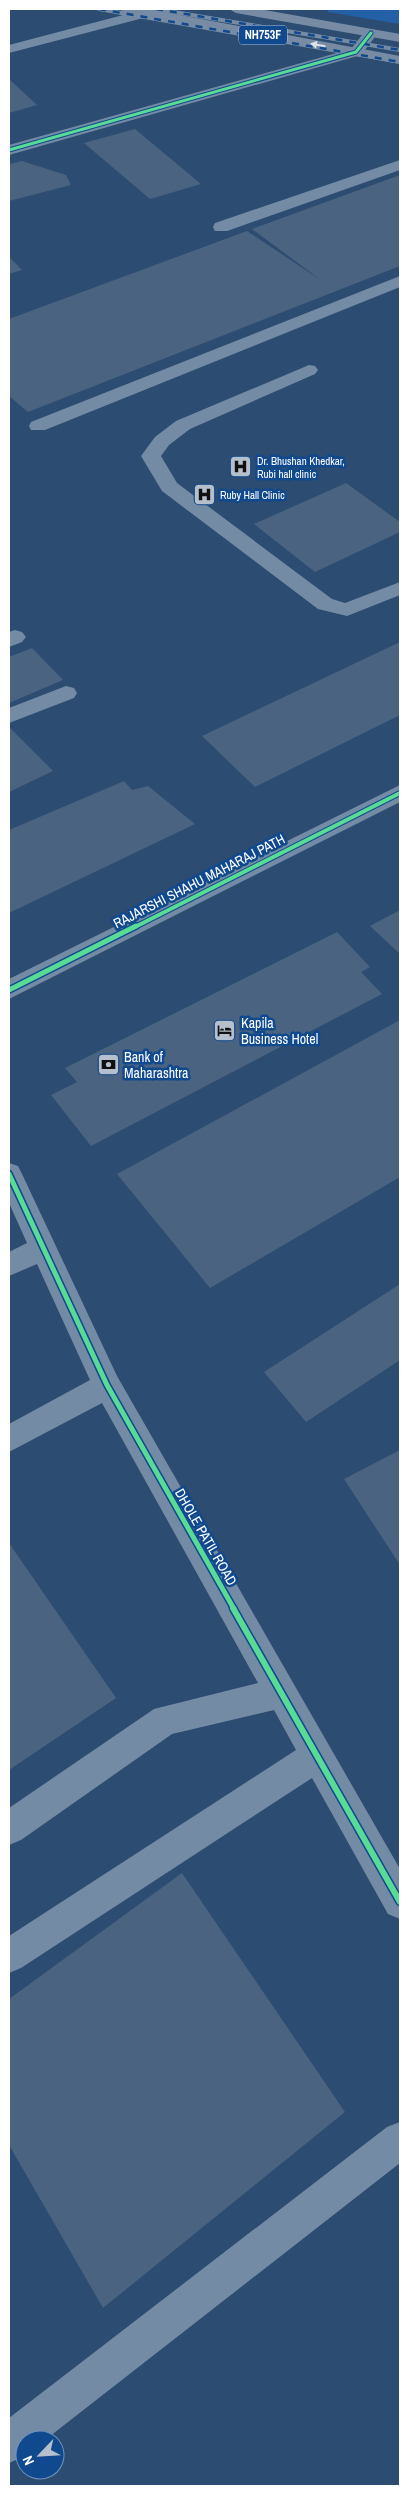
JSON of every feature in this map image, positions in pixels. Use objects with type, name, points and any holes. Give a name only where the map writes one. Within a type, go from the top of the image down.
[{"type":"highway","name":"NH753F","points":[[126,9],[400,60]]},
{"type":"highway","name":"NH753F","points":[[236,9],[400,38]]},
{"type":"highway","points":[[282,9],[302,21]]},
{"type":"street","points":[[9,49],[146,13]]},
{"type":"street","points":[[9,150],[356,52],[370,33]]},
{"type":"street","points":[[222,227],[400,165]]},
{"type":"street","points":[[38,426],[400,281]]},
{"type":"street","points":[[309,370],[182,425],[162,441],[151,456],[169,486],[325,604],[347,610],[400,588]]},
{"type":"street","points":[[9,716],[66,692]]},
{"type":"street","name":"RAJARSHI SHAHU MAHARAJ PATH","points":[[9,990],[400,793]]},
{"type":"street","name":"DHOLE PATIL ROAD","points":[[9,1174],[107,1385],[400,1902]]},
{"type":"street","points":[[9,1265],[43,1248]]},
{"type":"street","points":[[12,1430],[107,1385]]},
{"type":"street","points":[[9,1828],[165,1720],[281,1693]]},
{"type":"street","points":[[9,1956],[317,1755]]},
{"type":"street","points":[[9,2444],[400,2140]]},
{"type":"shaded area","points":[[328,9],[400,9],[400,24],[328,12]]},
{"type":"building","points":[[9,79],[37,105],[9,113]]},
{"type":"building","points":[[135,129],[201,184],[150,199],[84,143]]},
{"type":"building","points":[[22,161],[66,175],[71,185],[9,201],[9,164]]},
{"type":"building","points":[[400,175],[400,266],[28,412],[9,396],[9,319],[247,231],[322,281],[252,229]]},
{"type":"building","points":[[9,257],[22,270],[9,274]]},
{"type":"building","points":[[346,483],[400,522],[400,532],[315,572],[254,524]]},
{"type":"building","points":[[400,642],[400,715],[255,787],[202,736]]},
{"type":"building","points":[[32,648],[63,680],[9,703],[9,657]]},
{"type":"building","points":[[9,727],[53,771],[9,792]]},
{"type":"building","points":[[124,781],[132,790],[148,786],[195,824],[9,913],[9,830]]},
{"type":"building","points":[[400,910],[400,954],[370,926]]},
{"type":"building","name":"Kapila Business Hotel","points":[[337,932],[370,967],[361,972],[382,994],[91,1146],[51,1095],[77,1082],[65,1068]]},
{"type":"building","points":[[400,1020],[400,1177],[210,1288],[117,1174]]},
{"type":"building","points":[[400,1284],[400,1360],[306,1422],[264,1372]]},
{"type":"building","points":[[400,1450],[400,1565],[344,1479]]},
{"type":"building","points":[[9,1543],[116,1698],[9,1770]]},
{"type":"building","points":[[182,1873],[345,2112],[103,2308],[9,2145],[9,1999]]},
{"type":"railway","points":[[99,9],[400,62]]},
{"type":"railway","points":[[156,9],[400,50]]},
{"type":"cycle path","points":[[9,150],[356,52],[371,33]]},
{"type":"cycle path","points":[[9,990],[400,793]]},
{"type":"cycle path","points":[[9,1174],[107,1385],[400,1902]]},
{"type":"place","name":"Dr. Bhushan Khedkar, Rubi hall clinic","points":[[241,467]]},
{"type":"place","name":"Ruby Hall Clinic","points":[[204,495]]},
{"type":"place","name":"Kapila Business Hotel","points":[[225,1031]]},
{"type":"place","name":"Bank of Maharashtra","points":[[108,1065]]}]
